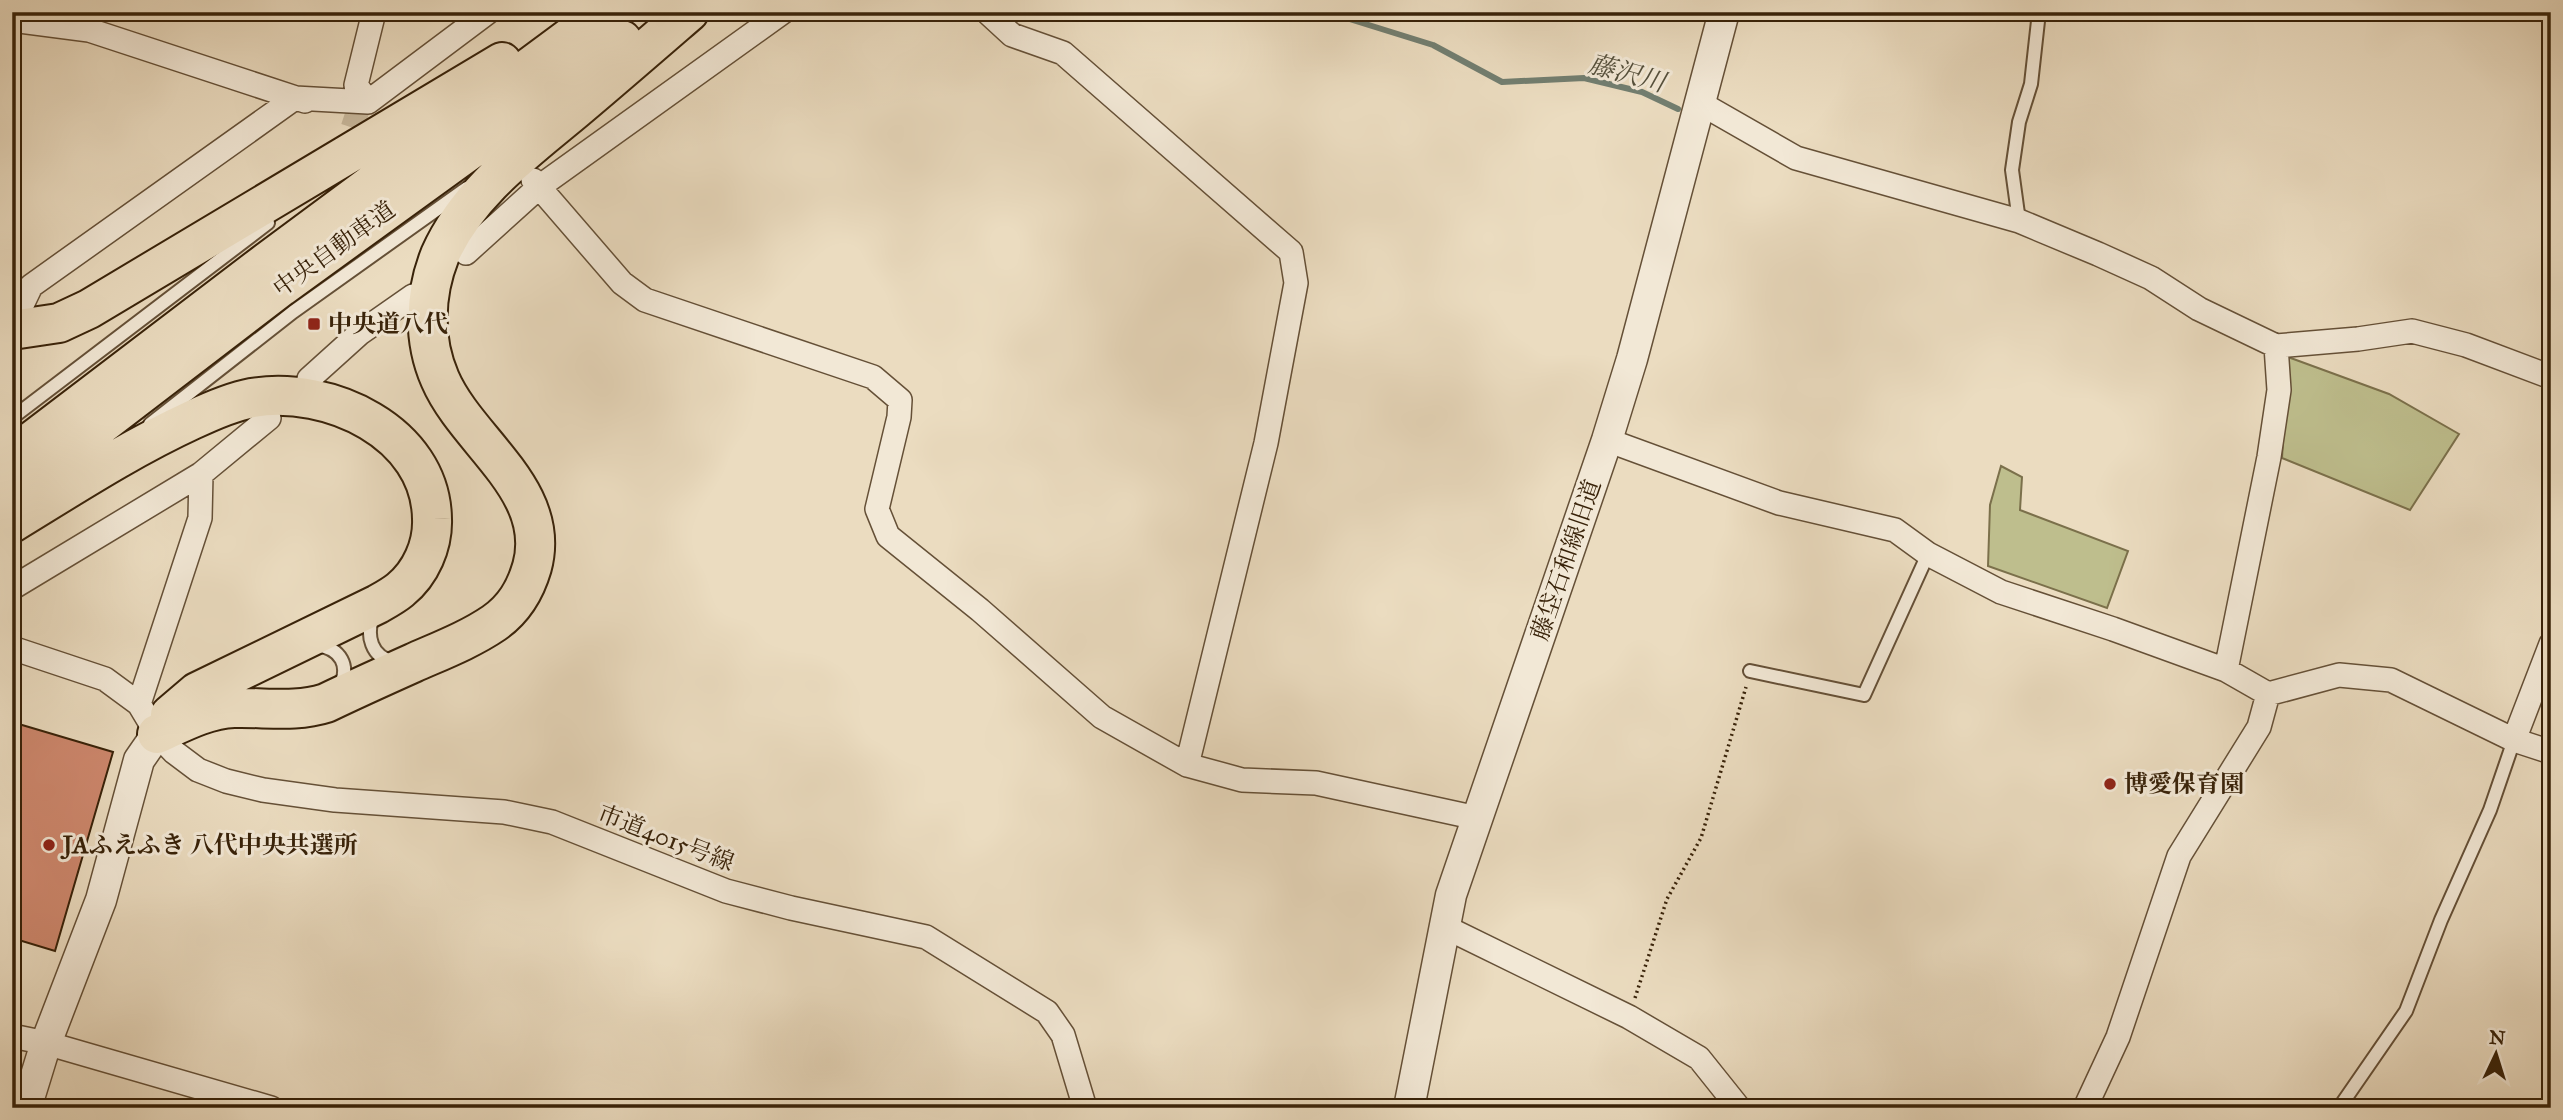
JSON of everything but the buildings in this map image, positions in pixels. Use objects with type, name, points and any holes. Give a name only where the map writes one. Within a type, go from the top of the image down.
[{"type":"highway","points":[[19,303],[59,323],[89,309],[354,128],[549,34],[582,12]]},
{"type":"highway","name":"中央自動車道","points":[[12,456],[275,256],[604,12]]},
{"type":"highway","name":"中央自動車道","points":[[12,493],[281,287],[661,12]]},
{"type":"highway","points":[[148,719],[206,714],[232,708],[308,709],[468,638],[494,622],[515,604],[527,582],[535,557],[534,531],[528,505],[513,480],[458,411],[440,380],[430,351],[427,323],[430,290],[441,255],[479,196],[530,175],[689,12]]},
{"type":"highway","points":[[12,523],[153,438],[223,406],[252,398],[312,397],[351,411],[384,430],[416,465],[426,485],[432,508],[433,530],[427,552],[416,572],[401,589],[378,604],[197,692],[182,703],[148,719]]},
{"type":"street","points":[[368,102],[356,85],[374,12]]},
{"type":"street","points":[[19,303],[295,98],[368,102],[488,12]]},
{"type":"street","points":[[466,253],[530,175],[783,12]]},
{"type":"street","points":[[987,12],[1012,35],[1063,54],[1291,252],[1296,283],[1266,443],[1187,765]]},
{"type":"street","name":"藤垈石和線旧道","points":[[1409,1108],[1451,895],[1607,440],[1632,359],[1724,12]]},
{"type":"street","points":[[12,20],[89,30],[295,98],[354,128]]},
{"type":"street","points":[[1700,103],[1796,158],[2019,221],[2151,278],[2199,309],[2276,346],[2412,331],[2466,345],[2551,377]]},
{"type":"street","points":[[530,175],[622,283],[645,300],[873,377],[900,400],[899,417],[877,509],[888,536],[971,602],[1102,717],[1187,765],[1242,780],[1316,783],[1477,818]]},
{"type":"street","points":[[309,379],[360,333],[413,296]]},
{"type":"street","points":[[2226,670],[2269,457],[2279,390],[2276,346]]},
{"type":"street","points":[[12,588],[201,474],[269,418]]},
{"type":"street","points":[[1607,440],[1779,503],[1895,530],[1928,554],[2001,592],[2226,670],[2268,694],[2339,675],[2391,680],[2514,740],[2551,752]]},
{"type":"street","points":[[26,1108],[46,1043],[102,901],[200,518],[201,474]]},
{"type":"street","points":[[2514,740],[2551,643]]},
{"type":"street","name":"市道4015号線","points":[[12,648],[104,679],[148,719],[174,752],[198,770],[226,781],[263,790],[335,800],[504,812],[552,822],[726,891],[926,937],[1047,1012],[1063,1035],[1085,1108]]},
{"type":"street","points":[[2085,1108],[2118,1037],[2179,856],[2259,727],[2268,694]]},
{"type":"street","points":[[1443,926],[1629,1017],[1699,1058],[1739,1108]]},
{"type":"street","points":[[12,1036],[46,1043],[271,1108]]},
{"type":"lane","points":[[2019,221],[2012,170],[2019,122],[2031,84],[2039,12]]},
{"type":"lane","points":[[297,201],[354,128]]},
{"type":"lane","points":[[91,476],[158,417],[293,312],[453,197],[530,175]]},
{"type":"lane","points":[[12,418],[274,217]]},
{"type":"lane","points":[[1750,671],[1864,695],[1928,554]]},
{"type":"lane","points":[[378,604],[369,633],[371,645],[377,654],[389,661],[409,664]]},
{"type":"lane","points":[[298,645],[319,645],[333,649],[341,658],[344,668],[343,681],[338,691],[326,703]]},
{"type":"lane","points":[[2339,1108],[2406,1011],[2441,920],[2490,810],[2514,740]]},
{"type":"path","points":[[1629,1017],[1667,899],[1701,838],[1750,671]]},
{"type":"green space","points":[[2288,357],[2389,394],[2459,434],[2410,510],[2282,458]]},
{"type":"green space","points":[[2001,466],[2022,477],[2020,510],[2128,551],[2107,608],[1988,566],[1990,505]]},
{"type":"waterway","name":"藤沢川","points":[[1327,12],[1433,45],[1502,82],[1584,78],[1642,92],[1678,109]]},
{"type":"tunnel","points":[[345,113],[395,130]]},
{"type":"place","name":"中央道八代","points":[[314,324]]},
{"type":"place","name":"博愛保育園","points":[[2110,784]]},
{"type":"place","name":"JAふえふき 八代中央共選所","points":[[49,845]]}]
